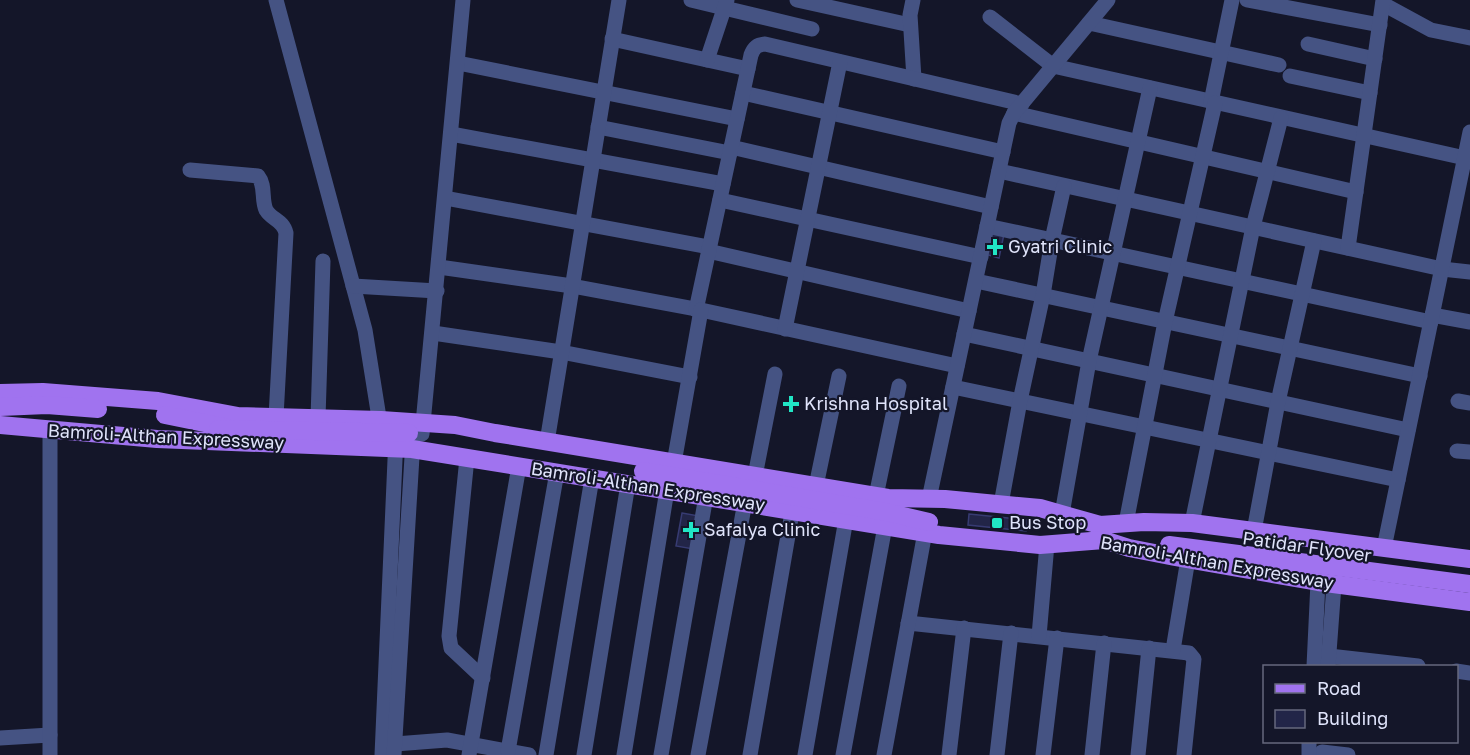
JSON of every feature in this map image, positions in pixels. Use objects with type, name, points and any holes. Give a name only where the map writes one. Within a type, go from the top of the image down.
[{"type":"main road","points":[[0,393],[43,392],[158,401],[237,417],[318,418],[403,434],[455,425],[755,477],[794,497],[816,486],[882,511],[946,526],[1030,534],[1087,535],[1102,532]]},
{"type":"main road","points":[[0,407],[47,405],[159,414],[233,429]]},
{"type":"main road","points":[[0,413],[60,422],[158,429],[233,429]]},
{"type":"main road","name":"Bamroli-Althan Expressway","points":[[0,425],[157,439],[403,434],[467,458],[628,484],[745,502],[794,497],[846,519],[882,511]]},
{"type":"main road","name":"Bamroli-Althan Expressway","points":[[233,429],[403,434],[465,439],[882,511],[925,532],[1047,544],[1102,532],[1129,548]]},
{"type":"main road","points":[[882,511],[929,499],[1001,504],[1040,508],[1062,514],[1102,532]]},
{"type":"main road","name":"Patidar Flyover","points":[[1102,532],[1135,522],[1185,540],[1470,584]]},
{"type":"main road","name":"Bamroli-Althan Expressway","points":[[1185,540],[1254,531],[1470,559]]},
{"type":"main road","name":"Bamroli-Althan Expressway","points":[[1185,540],[1326,583],[1470,602]]},
{"type":"main road","name":"Patidar Flyover","points":[[1129,548],[1149,543],[1185,540],[1470,569]]},
{"type":"street","points":[[276,0],[365,330],[403,434],[395,749],[430,748],[447,740],[470,749],[529,755]]},
{"type":"street","points":[[382,755],[403,434],[433,333],[463,0]]},
{"type":"street","points":[[547,442],[619,0]]},
{"type":"street","points":[[691,0],[726,4],[812,28]]},
{"type":"street","points":[[797,0],[827,3],[910,25]]},
{"type":"street","points":[[913,0],[910,25],[914,79]]},
{"type":"street","points":[[929,499],[1009,123],[1108,0]]},
{"type":"street","points":[[1135,522],[1145,427],[1165,322],[1204,157],[1232,0]]},
{"type":"street","points":[[1247,0],[1380,25]]},
{"type":"street","points":[[1348,248],[1383,2],[1431,30],[1470,38]]},
{"type":"street","points":[[707,60],[726,4]]},
{"type":"street","points":[[990,17],[1053,66],[1465,158]]},
{"type":"street","points":[[1089,23],[1221,52],[1370,93]]},
{"type":"street","points":[[612,39],[748,69]]},
{"type":"street","points":[[674,463],[709,249],[748,69],[754,48],[759,45],[765,44],[914,79],[1139,142],[1356,192]]},
{"type":"street","points":[[1308,44],[1375,59]]},
{"type":"street","points":[[785,329],[840,62]]},
{"type":"street","points":[[458,63],[737,119]]},
{"type":"street","points":[[1062,514],[1089,361],[1150,88]]},
{"type":"street","points":[[743,93],[1003,152]]},
{"type":"street","points":[[1173,650],[1185,540],[1209,440],[1253,227],[1281,118]]},
{"type":"street","points":[[598,127],[819,168],[991,207]]},
{"type":"street","points":[[1384,548],[1470,132]]},
{"type":"street","points":[[451,134],[723,184]]},
{"type":"street","points":[[190,170],[258,176],[262,182],[266,210],[285,227],[276,417]]},
{"type":"street","points":[[999,171],[1442,269],[1470,272]]},
{"type":"street","points":[[1001,504],[1064,186]]},
{"type":"street","points":[[445,198],[709,249],[969,311]]},
{"type":"street","points":[[720,201],[981,257]]},
{"type":"street","points":[[987,226],[1303,294],[1432,318],[1470,322]]},
{"type":"street","points":[[1254,531],[1278,402],[1314,241]]},
{"type":"street","points":[[318,418],[322,261]]},
{"type":"street","points":[[439,267],[572,286],[699,310],[957,366]]},
{"type":"street","points":[[976,281],[1420,376]]},
{"type":"street","points":[[353,286],[437,291]]},
{"type":"street","points":[[433,333],[561,352],[690,376]]},
{"type":"street","points":[[964,334],[1408,430]]},
{"type":"street","points":[[755,477],[775,374]]},
{"type":"street","points":[[816,486],[838,376]]},
{"type":"street","points":[[843,755],[882,511],[899,386]]},
{"type":"street","points":[[953,387],[1398,480]]},
{"type":"street","points":[[50,430],[50,755]]},
{"type":"street","points":[[467,458],[448,636],[451,648],[483,678]]},
{"type":"street","points":[[470,749],[519,466]]},
{"type":"street","points":[[510,752],[557,472]]},
{"type":"street","points":[[546,755],[592,478]]},
{"type":"street","points":[[584,755],[628,484]]},
{"type":"street","points":[[624,755],[667,490]]},
{"type":"street","points":[[661,755],[706,496]]},
{"type":"street","points":[[750,755],[794,497]]},
{"type":"street","points":[[698,755],[745,502]]},
{"type":"street","points":[[805,755],[846,519]]},
{"type":"street","points":[[884,755],[925,532]]},
{"type":"street","points":[[1039,636],[1047,544]]},
{"type":"street","points":[[1326,583],[1329,661],[1400,665]]},
{"type":"street","points":[[1314,665],[1326,583]]},
{"type":"street","points":[[908,623],[1189,652],[1194,659],[1184,755]]},
{"type":"street","points":[[949,755],[964,628]]},
{"type":"street","points":[[997,755],[1011,633]]},
{"type":"street","points":[[1043,755],[1058,638]]},
{"type":"street","points":[[1092,755],[1104,643]]},
{"type":"street","points":[[1138,755],[1149,648]]},
{"type":"street","points":[[0,738],[50,735]]},
{"type":"street","points":[[1319,751],[1348,755]]},
{"type":"building","points":[[991,231],[1004,234],[999,258],[985,254]]},
{"type":"building","points":[[682,513],[699,516],[693,549],[676,546]]},
{"type":"building","points":[[969,514],[1027,520],[1026,531],[968,525]]},
{"type":"place","name":"Gyatri Clinic","points":[[995,247]]},
{"type":"place","name":"Krishna Hospital","points":[[791,404]]},
{"type":"place","name":"Bus Stop","points":[[997,523]]},
{"type":"place","name":"Safalya Clinic","points":[[691,530]]}]
